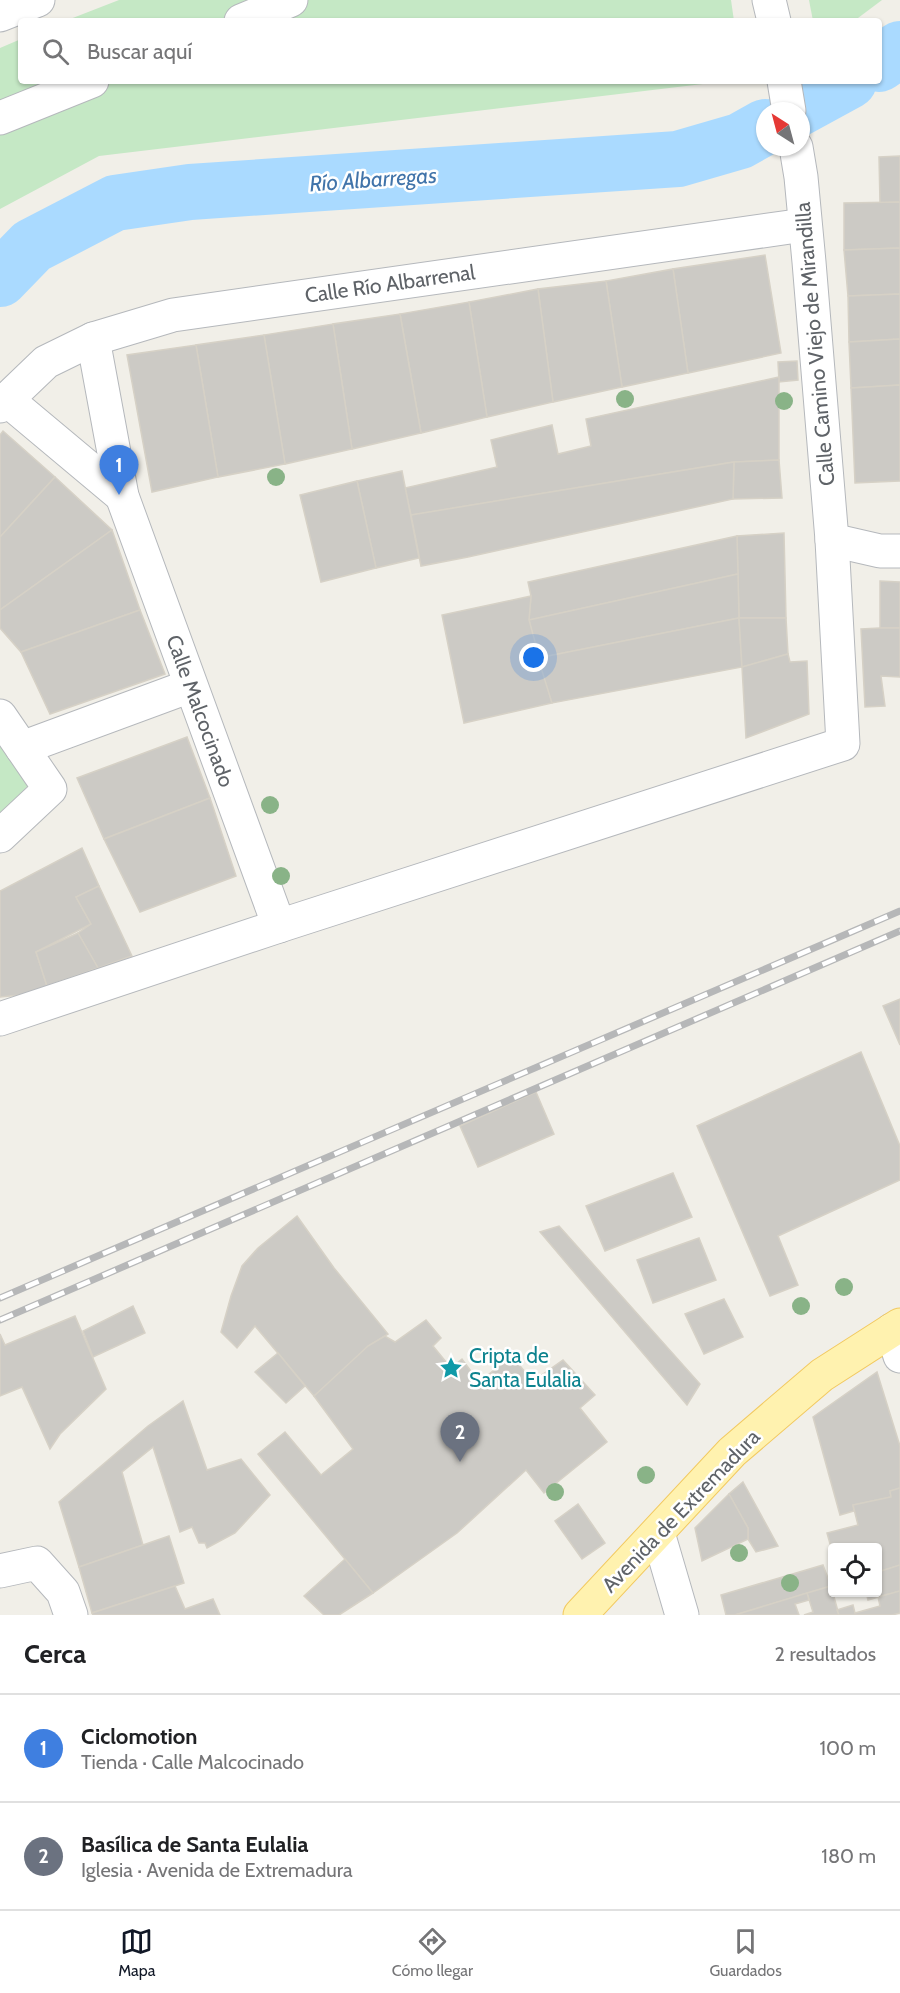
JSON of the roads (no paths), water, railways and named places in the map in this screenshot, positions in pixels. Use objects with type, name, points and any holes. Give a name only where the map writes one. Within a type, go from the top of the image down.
[{"type":"main road","name":"Avenida de Extremadura","points":[[580,1615],[741,1444],[822,1375],[897,1337]]},
{"type":"street","points":[[0,15],[38,0]]},
{"type":"street","points":[[248,18],[291,0]]},
{"type":"street","points":[[0,118],[85,84]]},
{"type":"street","points":[[784,84],[788,102]]},
{"type":"street","name":"Calle Camino Viejo de Mirandilla","points":[[279,926],[843,744],[832,540],[798,162]]},
{"type":"street","name":"Calle Río Albarrenal","points":[[3,403],[46,362],[93,339],[173,315],[804,225]]},
{"type":"street","name":"Calle Malcocinado","points":[[93,339],[122,496],[279,926]]},
{"type":"street","points":[[3,403],[122,496]]},
{"type":"street","points":[[832,540],[880,551],[900,551]]},
{"type":"street","points":[[22,748],[190,686]]},
{"type":"street","points":[[0,716],[50,789],[0,836]]},
{"type":"street","points":[[0,1019],[279,926]]},
{"type":"street","points":[[658,1533],[682,1615]]},
{"type":"street","points":[[0,1571],[37,1563],[63,1592],[71,1615]]},
{"type":"waterway","name":"Río Albarregas","points":[[882,62],[900,49]]},
{"type":"waterway","name":"Río Albarregas","points":[[810,102],[844,84]]},
{"type":"waterway","name":"Río Albarregas","points":[[0,279],[32,246],[115,203],[190,192],[678,159],[740,141],[756,132]]},
{"type":"railway","points":[[0,1298],[900,911]]},
{"type":"railway","points":[[0,1320],[900,931]]},
{"type":"place","name":"Ciclomotion","points":[[119,495]]},
{"type":"place","name":"Cripta de Santa Eulalia","points":[[451,1368]]},
{"type":"place","name":"Basílica de Santa Eulalia","points":[[460,1462]]}]
